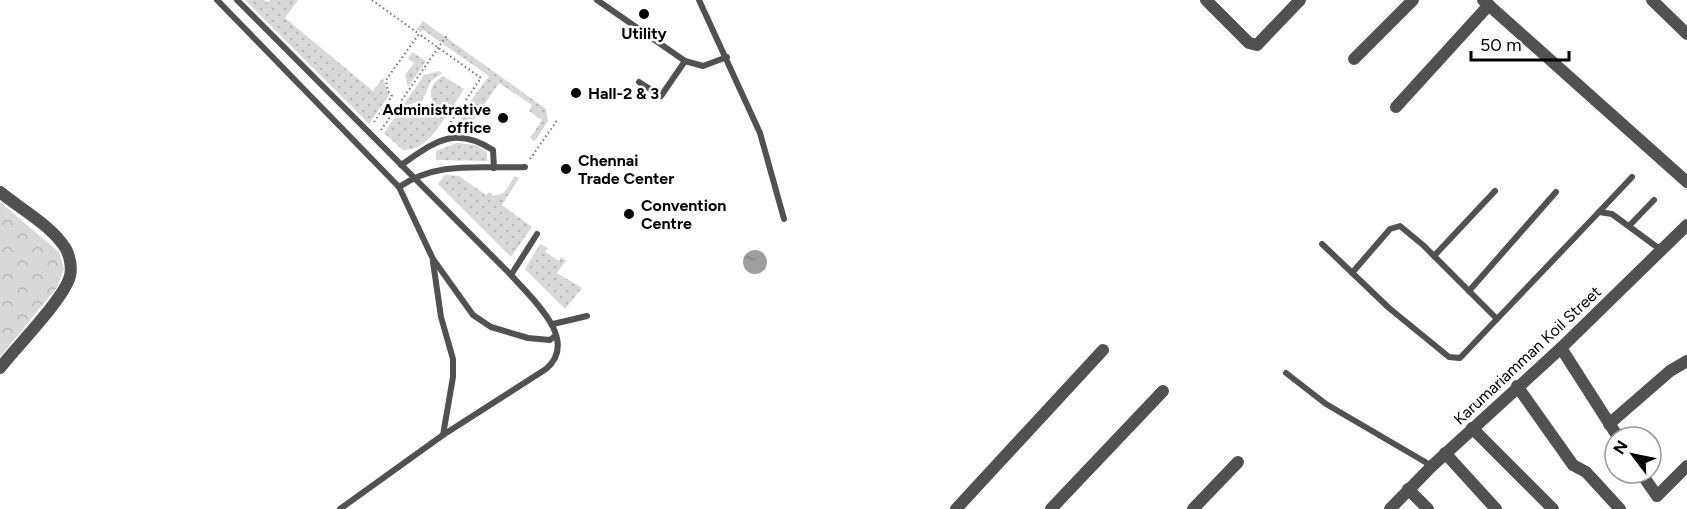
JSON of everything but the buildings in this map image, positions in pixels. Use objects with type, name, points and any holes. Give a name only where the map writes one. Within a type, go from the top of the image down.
[{"type":"street","points":[[1206,0],[1249,43],[1257,45],[1300,0]]},
{"type":"street","points":[[1354,59],[1413,0]]},
{"type":"street","points":[[1652,0],[1687,34]]},
{"type":"street","points":[[1396,107],[1486,3],[1687,182]]},
{"type":"street","points":[[0,192],[59,241],[70,258],[70,276],[59,294],[0,368]]},
{"type":"street","name":"Karumariamman Koil Street","points":[[1390,509],[1445,453],[1561,348],[1687,225]]},
{"type":"street","points":[[1561,348],[1609,424],[1670,371],[1687,361]]},
{"type":"street","points":[[956,509],[1103,350]]},
{"type":"street","points":[[1517,386],[1573,465],[1586,472],[1620,509]]},
{"type":"street","points":[[1051,509],[1163,391]]},
{"type":"street","points":[[1472,428],[1553,509]]},
{"type":"street","points":[[1445,453],[1496,509]]},
{"type":"street","points":[[1193,509],[1238,462]]},
{"type":"street","points":[[1649,485],[1657,496],[1687,466]]},
{"type":"street","points":[[1408,489],[1428,509]]},
{"type":"lane","points":[[217,0],[399,187],[433,260],[473,315],[491,327],[528,338],[550,340],[555,336]]},
{"type":"lane","points":[[237,0],[374,140],[414,176],[512,275],[553,324],[560,350],[555,361],[443,435],[340,509]]},
{"type":"lane","points":[[597,0],[685,61],[703,66],[727,57]]},
{"type":"lane","points":[[699,0],[760,133],[784,219]]},
{"type":"lane","points":[[639,82],[661,96],[685,61]]},
{"type":"lane","points":[[401,165],[440,139],[475,138],[493,150],[494,168]]},
{"type":"lane","points":[[399,187],[414,176],[437,168],[525,166]]},
{"type":"lane","points":[[1322,244],[1415,331],[1449,357],[1460,358],[1632,177]]},
{"type":"lane","points":[[1434,256],[1496,191]]},
{"type":"lane","points":[[1468,291],[1556,192]]},
{"type":"lane","points":[[1630,225],[1654,200]]},
{"type":"lane","points":[[1599,212],[1612,214],[1662,250]]},
{"type":"lane","points":[[1352,273],[1394,227],[1406,230],[1497,319]]},
{"type":"lane","points":[[512,275],[537,234]]},
{"type":"lane","points":[[433,260],[441,317],[453,359],[453,377],[443,435]]},
{"type":"lane","points":[[553,324],[586,316]]},
{"type":"lane","points":[[1286,373],[1326,404],[1432,466]]},
{"type":"path","points":[[372,0],[481,78],[440,139]]},
{"type":"path","points":[[367,132],[392,96],[388,91],[386,80],[419,34]]},
{"type":"path","points":[[374,140],[447,35]]},
{"type":"path","points":[[525,166],[558,119]]},
{"type":"green space","points":[[245,0],[264,0],[268,3],[270,0],[298,0],[285,18],[373,91],[383,78],[389,95],[369,124]]},
{"type":"green space","points":[[423,21],[546,109],[548,121],[535,141],[530,138],[542,120],[529,111],[532,105],[499,83],[467,129],[461,125],[462,113],[489,76],[423,30],[420,32],[416,30]]},
{"type":"green space","points":[[412,52],[426,61],[408,87],[405,75],[414,63],[408,59]]},
{"type":"green space","points":[[439,71],[442,73],[431,81],[422,101],[403,106],[424,75]]},
{"type":"green space","points":[[443,76],[464,89],[450,111],[435,106],[431,97],[433,85]]},
{"type":"green space","points":[[430,104],[434,111],[446,116],[434,134],[417,147],[403,150],[384,133],[401,108],[412,109]]},
{"type":"green space","points":[[457,143],[477,145],[487,153],[487,161],[436,160],[436,151]]},
{"type":"green space","points":[[445,175],[459,176],[486,195],[489,192],[494,196],[504,193],[515,176],[519,178],[502,205],[532,227],[511,257],[438,184]]},
{"type":"green space","points":[[0,202],[59,252],[64,269],[57,287],[0,357]]},
{"type":"green space","points":[[540,244],[548,248],[545,252],[559,261],[561,257],[566,260],[557,273],[582,288],[565,309],[525,269]]},
{"type":"water","points":[[755,250],[760,251],[766,257],[766,267],[760,273],[755,274],[750,273],[744,267],[743,262],[744,257],[750,251]]},
{"type":"place","name":"Utility","points":[[644,14]]},
{"type":"place","name":"Hall-2 & 3","points":[[576,93]]},
{"type":"place","name":"Administrative office","points":[[503,118]]},
{"type":"place","name":"Chennai Trade Center","points":[[566,169]]},
{"type":"place","name":"Convention Centre","points":[[629,214]]}]
